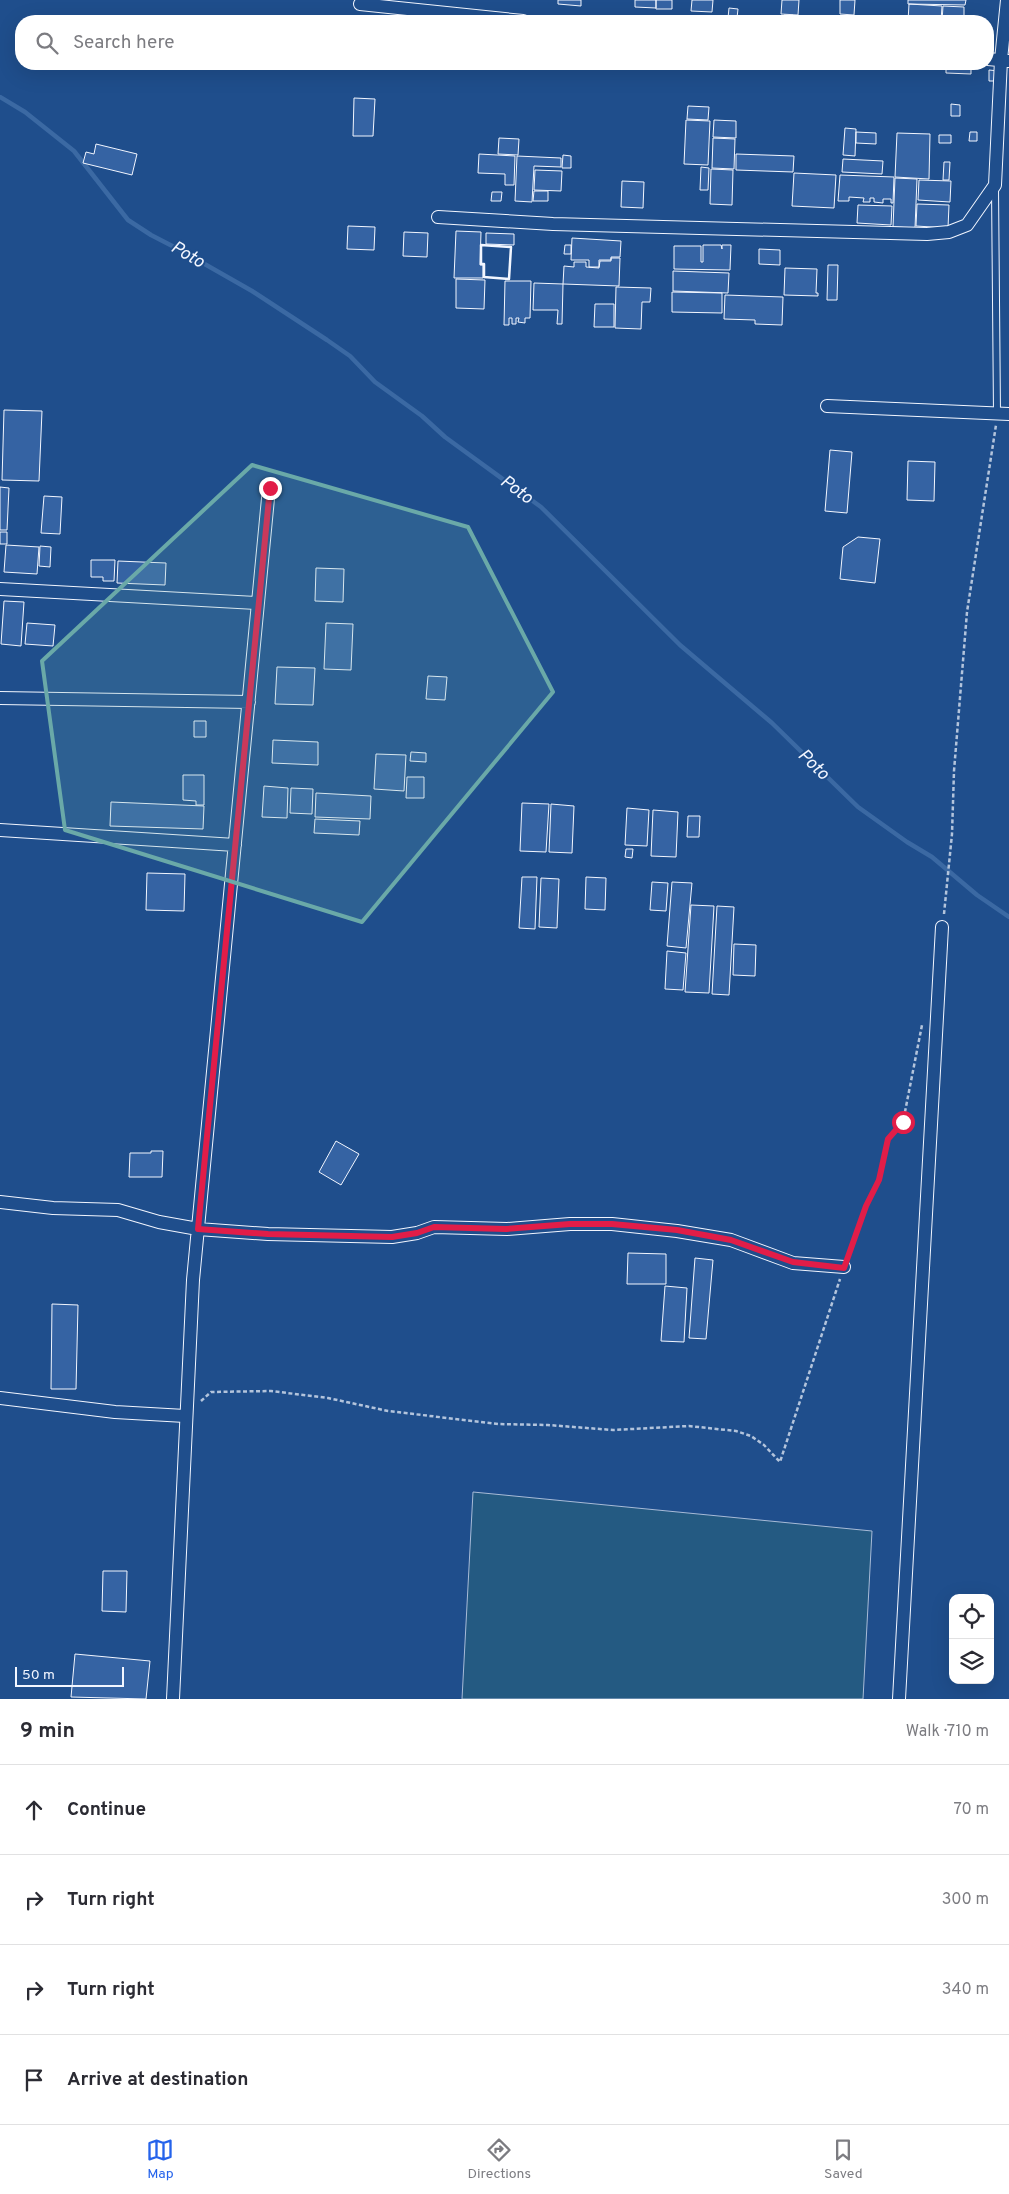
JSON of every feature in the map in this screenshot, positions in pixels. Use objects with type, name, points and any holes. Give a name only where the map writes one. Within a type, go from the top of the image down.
[{"type":"street","points":[[438,217],[553,224],[927,234],[949,232],[967,225],[995,185],[999,60],[1007,0]]},
{"type":"street","points":[[360,4],[465,15]]},
{"type":"street","points":[[827,406],[1003,414]]},
{"type":"street","points":[[173,1699],[185,1416],[198,1229],[270,488]]},
{"type":"street","points":[[0,589],[258,603]]},
{"type":"street","points":[[0,698],[249,702]]},
{"type":"street","points":[[0,830],[235,845]]},
{"type":"street","points":[[899,1699],[942,927]]},
{"type":"street","points":[[0,1202],[53,1208],[118,1210],[159,1222],[198,1229],[268,1234],[392,1237],[417,1233],[434,1227],[506,1229],[570,1224],[612,1224],[677,1230],[731,1240],[793,1262],[844,1268]]},
{"type":"street","points":[[0,1398],[115,1412],[185,1416]]},
{"type":"lane","points":[[995,185],[1003,414]]},
{"type":"path","points":[[942,927],[952,834],[954,771],[967,612],[1003,414]]},
{"type":"path","points":[[185,1416],[211,1392],[271,1391],[328,1398],[388,1411],[498,1424],[548,1425],[613,1430],[689,1426],[736,1431],[751,1436],[764,1445],[780,1462],[844,1268],[866,1206],[879,1180],[888,1139],[903,1122],[922,1023]]},
{"type":"highlighted area","points":[[252,465],[468,527],[553,692],[362,922],[65,830],[42,661]]},
{"type":"shaded area","points":[[473,1492],[872,1531],[863,1699],[462,1699]]},
{"type":"building","points":[[558,0],[581,0],[581,6],[558,4]]},
{"type":"building","points":[[635,0],[656,0],[656,8],[635,7]]},
{"type":"building","points":[[656,0],[672,0],[672,9],[656,9]]},
{"type":"building","points":[[692,0],[713,0],[712,12],[691,11]]},
{"type":"building","points":[[782,0],[799,0],[798,15],[781,14]]},
{"type":"building","points":[[840,0],[855,0],[854,15],[840,14]]},
{"type":"building","points":[[908,0],[966,0],[965,5],[908,4]]},
{"type":"building","points":[[909,4],[942,6],[941,15],[908,15]]},
{"type":"building","points":[[943,6],[964,7],[964,15],[942,15]]},
{"type":"building","points":[[729,8],[738,9],[737,15],[728,15]]},
{"type":"building","points":[[946,70],[971,70],[971,74],[946,73]]},
{"type":"building","points":[[989,70],[999,71],[999,81],[989,81]]},
{"type":"building","points":[[354,98],[375,99],[373,136],[353,136]]},
{"type":"building","points":[[951,104],[960,105],[960,116],[951,116]]},
{"type":"building","points":[[688,106],[709,107],[708,120],[687,119]]},
{"type":"building","points":[[686,120],[710,121],[708,165],[684,164]]},
{"type":"building","points":[[714,120],[736,121],[736,138],[713,137]]},
{"type":"building","points":[[845,128],[856,129],[855,156],[843,155]]},
{"type":"building","points":[[856,132],[876,133],[876,144],[856,143]]},
{"type":"building","points":[[970,132],[977,132],[977,141],[969,141]]},
{"type":"building","points":[[897,133],[930,134],[929,179],[895,177]]},
{"type":"building","points":[[939,135],[951,135],[951,143],[939,143]]},
{"type":"building","points":[[499,138],[519,139],[518,155],[498,154]]},
{"type":"building","points":[[713,138],[735,139],[734,169],[712,168]]},
{"type":"building","points":[[96,144],[137,154],[132,175],[83,163],[86,152],[94,154]]},
{"type":"building","points":[[479,154],[515,156],[514,185],[505,185],[505,174],[478,173]]},
{"type":"building","points":[[736,154],[794,156],[793,172],[736,170]]},
{"type":"building","points":[[563,155],[571,156],[571,168],[562,168]]},
{"type":"building","points":[[517,156],[561,158],[561,167],[534,166],[532,202],[515,201]]},
{"type":"building","points":[[843,159],[883,161],[882,174],[842,172]]},
{"type":"building","points":[[944,162],[950,162],[949,180],[943,180]]},
{"type":"building","points":[[701,167],[709,168],[708,190],[700,190]]},
{"type":"building","points":[[711,169],[733,170],[732,205],[710,204]]},
{"type":"building","points":[[535,170],[562,171],[561,191],[534,190]]},
{"type":"building","points":[[794,173],[836,175],[834,208],[792,206]]},
{"type":"building","points":[[840,175],[894,177],[893,203],[891,203],[891,199],[883,199],[883,203],[874,202],[874,198],[870,198],[870,202],[863,202],[864,198],[849,197],[849,201],[838,201]]},
{"type":"building","points":[[895,178],[917,179],[915,228],[893,227]]},
{"type":"building","points":[[919,180],[951,181],[950,202],[918,200]]},
{"type":"building","points":[[622,181],[644,182],[643,208],[621,207]]},
{"type":"building","points":[[534,191],[548,191],[548,201],[533,201]]},
{"type":"building","points":[[492,192],[502,192],[501,201],[491,201]]},
{"type":"building","points":[[917,204],[949,205],[948,228],[916,226]]},
{"type":"building","points":[[858,205],[892,206],[891,225],[857,223]]},
{"type":"building","points":[[348,226],[375,227],[374,250],[347,249]]},
{"type":"building","points":[[456,231],[481,232],[480,265],[483,265],[483,278],[454,278]]},
{"type":"building","points":[[404,232],[428,233],[427,257],[403,256]]},
{"type":"building","points":[[486,233],[514,234],[514,245],[486,244]]},
{"type":"building","points":[[572,238],[621,241],[620,257],[611,257],[611,260],[599,260],[599,267],[589,267],[589,260],[571,260]]},
{"type":"building","points":[[565,245],[571,245],[571,254],[564,254]]},
{"type":"building","points":[[703,245],[721,245],[722,249],[722,245],[731,245],[730,270],[674,269],[674,246],[701,246],[701,262],[703,262]]},
{"type":"building","points":[[759,249],[780,250],[780,265],[759,264]]},
{"type":"building","points":[[611,258],[620,258],[619,286],[563,284],[564,266],[574,267],[574,262],[586,262],[586,267],[599,268],[600,261],[611,261]]},
{"type":"building","points":[[828,265],[838,265],[837,300],[827,300]]},
{"type":"building","points":[[785,268],[817,269],[816,293],[818,293],[818,296],[784,295]]},
{"type":"building","points":[[673,271],[729,273],[728,293],[673,291]]},
{"type":"building","points":[[456,279],[485,280],[484,309],[456,308]]},
{"type":"building","points":[[505,281],[531,281],[530,318],[525,318],[525,323],[518,322],[519,318],[516,318],[516,324],[512,324],[512,318],[509,318],[509,325],[504,325]]},
{"type":"building","points":[[534,283],[563,284],[562,324],[557,324],[558,310],[533,310]]},
{"type":"building","points":[[616,287],[651,288],[650,302],[642,302],[641,329],[615,328]]},
{"type":"building","points":[[672,292],[722,293],[722,313],[672,312]]},
{"type":"building","points":[[725,295],[783,297],[782,325],[755,324],[755,320],[724,319]]},
{"type":"building","points":[[595,304],[614,304],[614,327],[594,327]]},
{"type":"building","points":[[4,410],[42,411],[39,481],[2,480]]},
{"type":"building","points":[[830,450],[852,452],[847,513],[825,511]]},
{"type":"building","points":[[908,461],[935,462],[934,501],[907,500]]},
{"type":"building","points":[[0,487],[9,488],[7,530],[0,530]]},
{"type":"building","points":[[44,496],[62,497],[60,534],[41,533]]},
{"type":"building","points":[[0,532],[7,532],[7,544],[0,544]]},
{"type":"building","points":[[858,537],[880,539],[875,583],[840,579],[843,547]]},
{"type":"building","points":[[6,545],[39,547],[37,574],[4,572]]},
{"type":"building","points":[[40,546],[51,547],[50,567],[39,566]]},
{"type":"building","points":[[91,560],[115,560],[114,581],[103,581],[103,577],[91,577]]},
{"type":"building","points":[[118,561],[166,563],[165,585],[117,583]]},
{"type":"building","points":[[316,568],[344,569],[343,602],[315,601]]},
{"type":"building","points":[[4,601],[24,602],[21,646],[1,644]]},
{"type":"building","points":[[27,623],[55,625],[53,646],[25,644]]},
{"type":"building","points":[[326,623],[353,624],[351,670],[324,669]]},
{"type":"building","points":[[277,667],[315,668],[313,705],[275,704]]},
{"type":"building","points":[[428,676],[447,677],[445,700],[426,699]]},
{"type":"building","points":[[194,721],[206,721],[206,737],[194,737]]},
{"type":"building","points":[[273,740],[318,742],[318,765],[272,763]]},
{"type":"building","points":[[411,752],[426,753],[426,762],[410,761]]},
{"type":"building","points":[[376,754],[406,755],[404,791],[374,789]]},
{"type":"building","points":[[183,775],[204,775],[204,805],[196,805],[196,801],[183,800]]},
{"type":"building","points":[[407,777],[424,777],[424,798],[406,798]]},
{"type":"building","points":[[264,786],[288,788],[287,818],[262,817]]},
{"type":"building","points":[[291,788],[313,789],[312,814],[290,813]]},
{"type":"building","points":[[316,793],[371,796],[370,819],[315,817]]},
{"type":"building","points":[[111,802],[204,806],[203,829],[110,826]]},
{"type":"building","points":[[522,803],[549,804],[546,852],[520,851]]},
{"type":"building","points":[[551,804],[574,806],[572,853],[549,852]]},
{"type":"building","points":[[627,808],[649,810],[647,846],[625,845]]},
{"type":"building","points":[[653,810],[678,812],[676,857],[651,856]]},
{"type":"building","points":[[688,816],[700,816],[699,837],[687,837]]},
{"type":"building","points":[[315,819],[360,821],[359,835],[314,833]]},
{"type":"building","points":[[626,849],[633,849],[632,858],[625,857]]},
{"type":"building","points":[[147,873],[185,874],[184,911],[146,910]]},
{"type":"building","points":[[522,877],[537,877],[535,929],[519,928]]},
{"type":"building","points":[[586,877],[606,878],[605,910],[585,909]]},
{"type":"building","points":[[541,878],[559,879],[557,928],[539,927]]},
{"type":"building","points":[[652,882],[668,883],[666,911],[650,910]]},
{"type":"building","points":[[672,882],[692,883],[686,948],[667,946]]},
{"type":"building","points":[[691,905],[714,906],[709,993],[685,992]]},
{"type":"building","points":[[717,906],[734,907],[729,995],[712,994]]},
{"type":"building","points":[[734,944],[756,945],[755,976],[733,975]]},
{"type":"building","points":[[667,951],[686,953],[683,990],[665,989]]},
{"type":"building","points":[[336,1141],[359,1154],[341,1185],[319,1172]]},
{"type":"building","points":[[151,1151],[163,1151],[162,1177],[129,1177],[130,1153],[151,1153]]},
{"type":"building","points":[[628,1253],[666,1254],[666,1284],[627,1284]]},
{"type":"building","points":[[695,1258],[713,1260],[706,1339],[689,1338]]},
{"type":"building","points":[[665,1286],[687,1288],[684,1342],[661,1341]]},
{"type":"building","points":[[52,1304],[78,1305],[76,1389],[51,1389]]},
{"type":"building","points":[[103,1571],[127,1571],[126,1612],[102,1611]]},
{"type":"building","points":[[75,1654],[150,1661],[146,1699],[71,1697]]},
{"type":"waterway","name":"Poto","points":[[0,97],[25,112],[74,151],[128,220],[151,235],[252,291],[327,340],[350,356],[375,382],[422,416],[445,437],[541,507],[680,645],[772,723],[858,807],[907,842],[932,857],[977,895],[1009,917]]},
{"type":"wall","points":[[481,245],[511,247],[509,279],[484,277],[484,264],[481,264],[481,245]]},
{"type":"route","points":[[270,488],[198,1229],[268,1234],[392,1237],[417,1233],[434,1227],[506,1229],[570,1224],[612,1224],[677,1230],[731,1240],[793,1262],[844,1268],[866,1206],[879,1180],[888,1139],[903,1122]]}]
